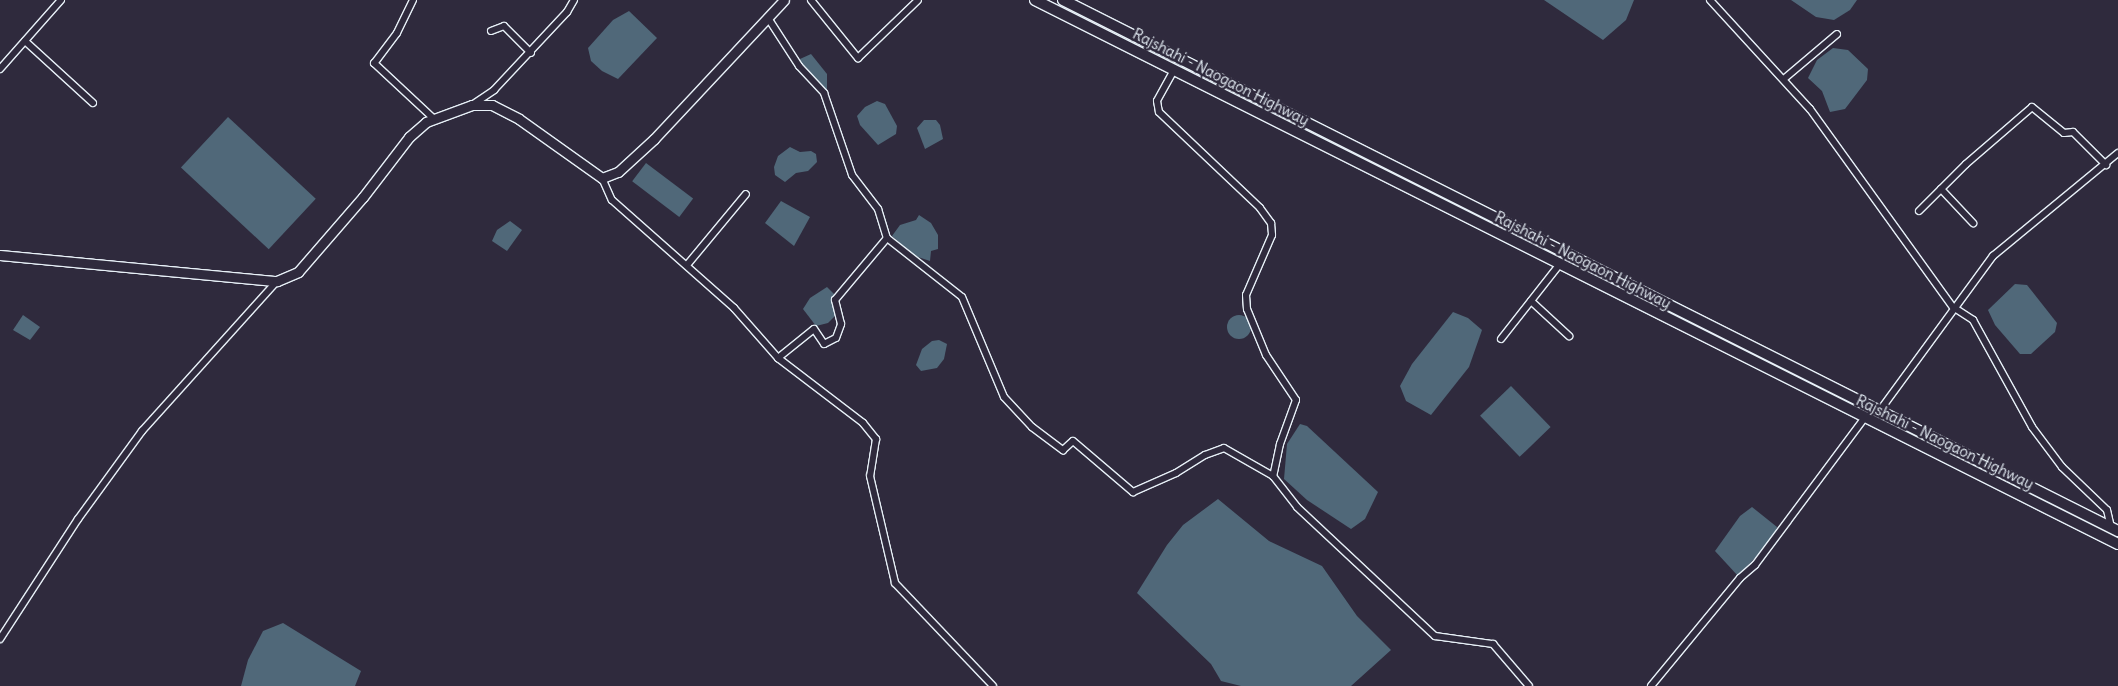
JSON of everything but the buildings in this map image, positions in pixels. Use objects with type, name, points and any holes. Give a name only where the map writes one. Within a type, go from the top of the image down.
[{"type":"main road","points":[[0,255],[277,281],[298,272],[363,197],[408,138],[434,119],[472,104],[492,106],[519,119],[602,178],[618,172],[654,139],[784,0]]},
{"type":"main road","name":"Rajshahi - Naogaon Highway","points":[[1035,0],[1864,419],[2118,544]]},
{"type":"main road","name":"Rajshahi - Naogaon Highway","points":[[1062,0],[1878,413],[2114,529]]},
{"type":"main road","points":[[1802,387],[1807,377]]},
{"type":"main road","points":[[1945,459],[1950,448]]},
{"type":"street","points":[[0,69],[61,0]]},
{"type":"street","points":[[413,0],[397,33],[374,63],[434,119]]},
{"type":"street","points":[[472,104],[494,90],[531,53],[567,12],[574,0]]},
{"type":"street","points":[[811,0],[858,58],[918,0]]},
{"type":"street","points":[[1710,0],[1785,78],[1952,307],[1974,320],[2032,427],[2062,467],[2107,510],[2114,529]]},
{"type":"street","points":[[768,18],[800,66],[824,93],[852,175],[878,209],[888,238],[962,297],[1004,397],[1032,427],[1062,450],[1073,441],[1134,492],[1176,473],[1205,454],[1224,448],[1273,476],[1297,507],[1435,636],[1493,644],[1529,686]]},
{"type":"street","points":[[492,31],[504,26],[531,53]]},
{"type":"street","points":[[1785,78],[1836,34]]},
{"type":"street","points":[[25,42],[93,103]]},
{"type":"street","points":[[1174,70],[1157,101],[1159,112],[1260,208],[1271,223],[1272,236],[1246,295],[1247,309],[1266,355],[1296,400],[1280,444],[1273,476]]},
{"type":"street","points":[[1920,211],[1941,189],[2032,107],[2064,133],[2073,132],[2106,165]]},
{"type":"street","points":[[1878,413],[1918,362],[1952,307],[1993,256],[2118,154]]},
{"type":"street","points":[[602,178],[612,200],[734,308],[778,358],[863,423],[876,439],[870,476],[895,583],[993,686]]},
{"type":"street","points":[[1941,189],[1973,223]]},
{"type":"street","points":[[687,265],[746,194]]},
{"type":"street","points":[[778,358],[814,329],[824,344],[836,338],[840,324],[835,300],[888,238]]},
{"type":"street","points":[[1501,339],[1559,265]]},
{"type":"street","points":[[0,639],[78,519],[142,431],[277,281]]},
{"type":"street","points":[[1531,301],[1569,336]]},
{"type":"street","points":[[1651,686],[1740,578],[1755,565],[1864,419]]},
{"type":"water","points":[[1544,0],[1634,0],[1626,20],[1603,40]]},
{"type":"water","points":[[1791,0],[1857,0],[1850,10],[1834,20],[1816,17]]},
{"type":"water","points":[[629,11],[657,38],[618,79],[602,71],[591,61],[588,48],[613,20]]},
{"type":"water","points":[[1833,48],[1848,50],[1868,69],[1867,80],[1845,109],[1830,112],[1822,91],[1808,78],[1817,60]]},
{"type":"water","points":[[811,54],[827,74],[827,93],[812,84],[799,67],[800,59]]},
{"type":"water","points":[[877,101],[885,104],[897,126],[896,134],[878,145],[860,125],[857,116],[865,107]]},
{"type":"water","points":[[228,117],[316,199],[269,249],[181,167]]},
{"type":"water","points":[[924,120],[936,120],[940,125],[943,139],[925,149],[917,128]]},
{"type":"water","points":[[790,147],[800,152],[811,151],[816,154],[817,162],[808,171],[796,173],[785,182],[775,175],[774,167],[778,156]]},
{"type":"water","points":[[646,163],[693,199],[679,217],[632,181]]},
{"type":"water","points":[[781,201],[810,217],[794,246],[765,223]]},
{"type":"water","points":[[919,215],[931,223],[938,235],[938,249],[931,251],[930,261],[915,256],[892,236],[900,225],[916,220]]},
{"type":"water","points":[[510,221],[522,230],[507,251],[492,241],[497,230]]},
{"type":"water","points":[[2015,284],[2027,285],[2057,323],[2055,332],[2031,354],[2020,354],[1995,325],[1988,310]]},
{"type":"water","points":[[827,287],[834,294],[836,315],[828,323],[816,326],[803,309],[810,298]]},
{"type":"water","points":[[1453,312],[1468,318],[1482,330],[1469,367],[1431,415],[1406,401],[1400,386],[1412,364]]},
{"type":"water","points":[[23,315],[40,327],[30,340],[13,330]]},
{"type":"water","points":[[1239,315],[1244,316],[1250,322],[1250,332],[1244,338],[1239,339],[1234,338],[1228,332],[1227,327],[1228,322],[1234,316]]},
{"type":"water","points":[[939,340],[947,344],[944,359],[937,368],[921,371],[916,365],[922,349],[932,341]]},
{"type":"water","points":[[1511,386],[1551,427],[1520,457],[1480,416]]},
{"type":"water","points":[[1300,424],[1307,426],[1378,492],[1365,519],[1351,529],[1307,500],[1284,479],[1287,444]]},
{"type":"water","points":[[1218,499],[1269,541],[1322,566],[1357,616],[1391,650],[1351,686],[1241,686],[1221,681],[1211,664],[1137,593],[1167,545],[1183,525]]},
{"type":"water","points":[[1752,507],[1777,527],[1773,539],[1738,576],[1715,551],[1740,516]]},
{"type":"water","points":[[283,623],[361,671],[355,686],[241,686],[248,660],[263,631]]}]
